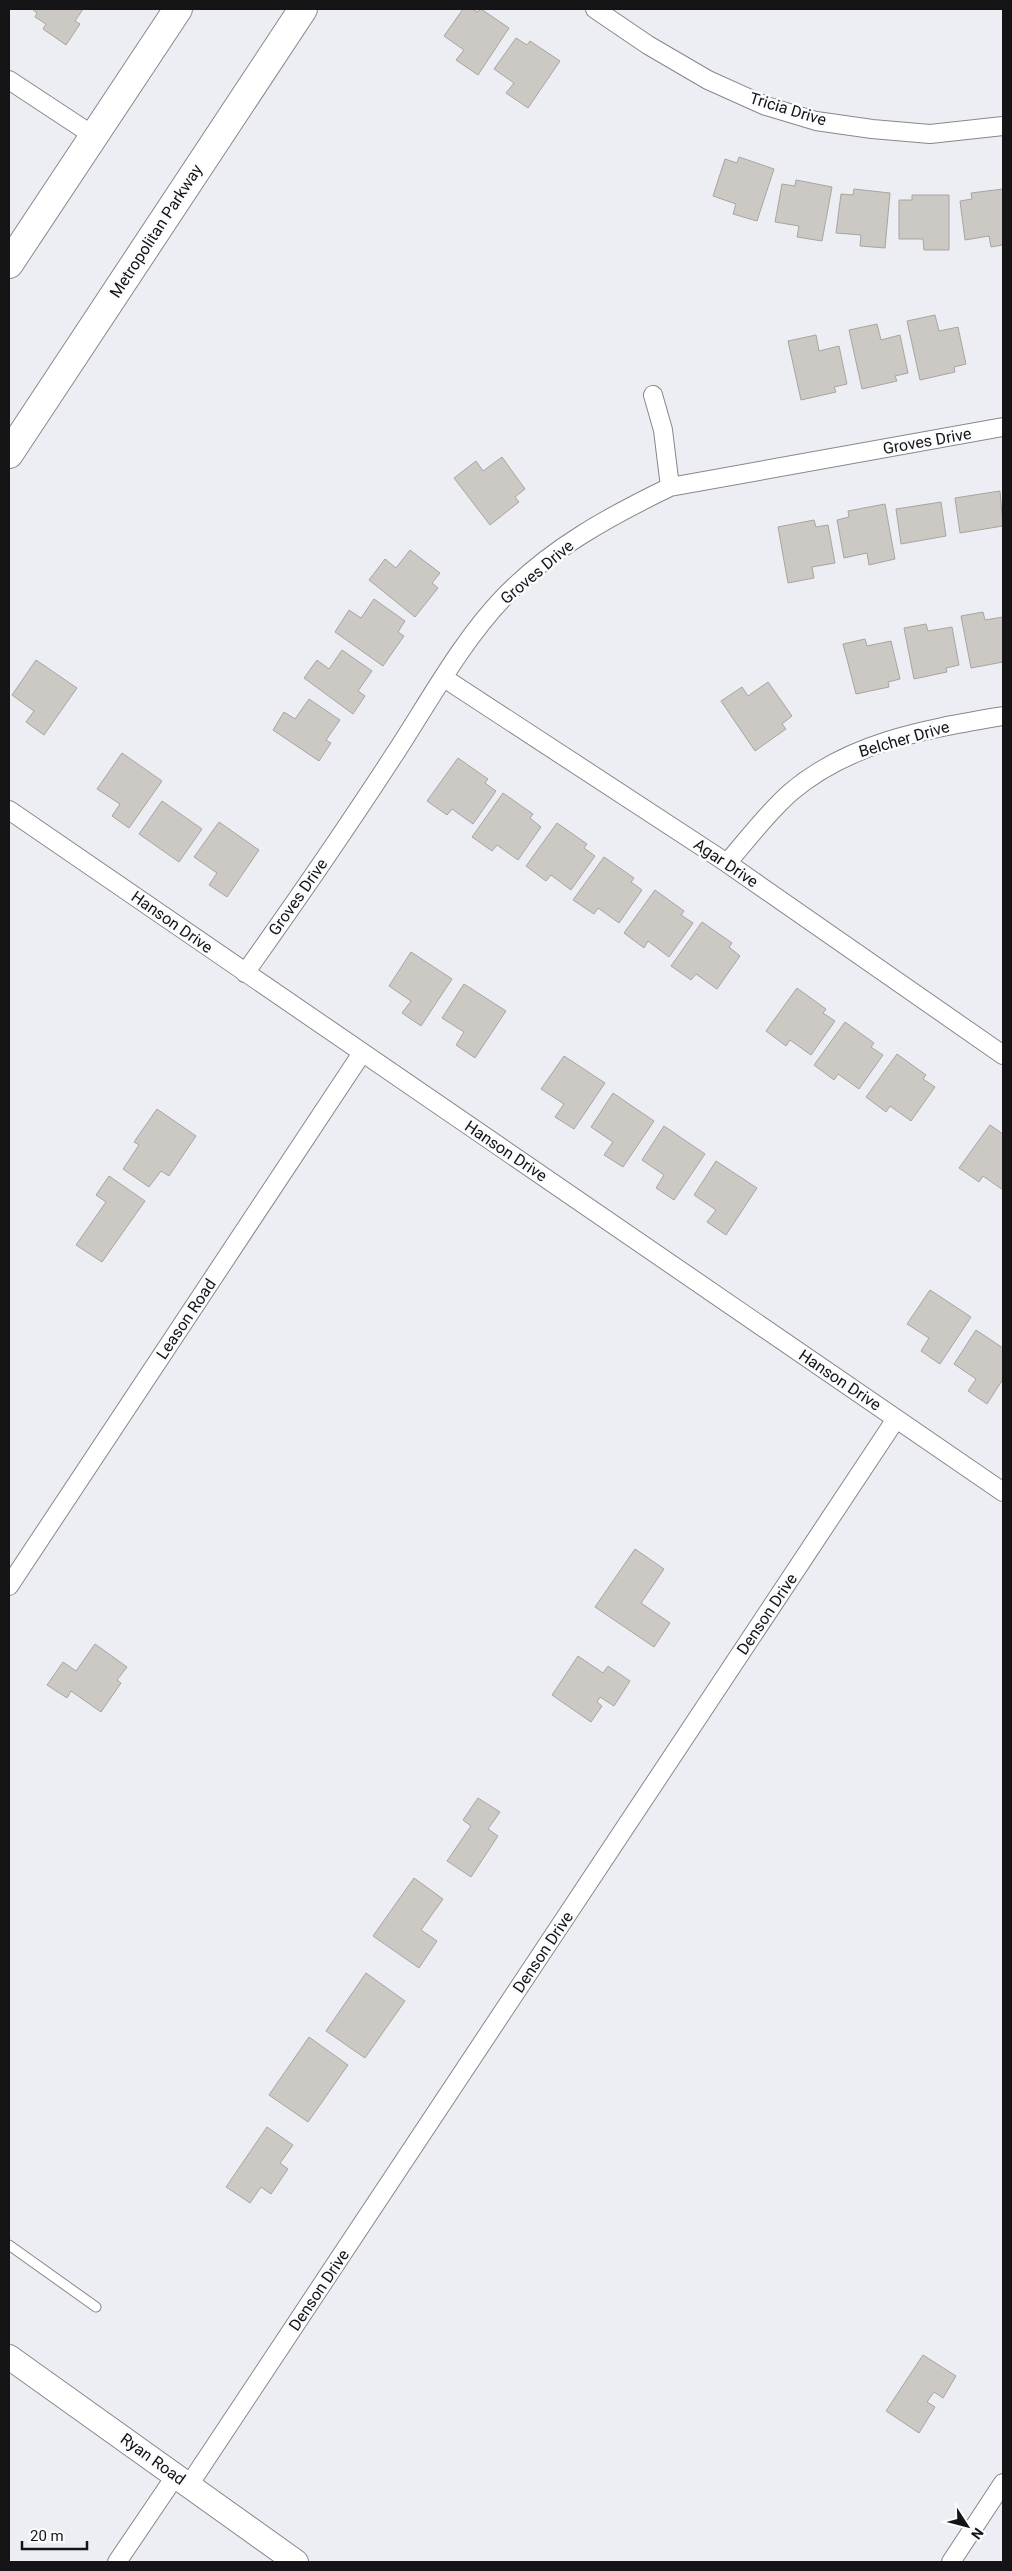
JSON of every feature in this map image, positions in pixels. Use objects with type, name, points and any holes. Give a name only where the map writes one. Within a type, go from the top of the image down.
[{"type":"main road","points":[[9,264],[178,9]]},
{"type":"main road","name":"Metropolitan Parkway","points":[[9,454],[298,12]]},
{"type":"main road","name":"Ryan Road","points":[[9,2357],[296,2562]]},
{"type":"street","name":"Tricia Drive","points":[[595,9],[648,45],[708,80],[766,106],[808,118],[872,129],[930,134],[1003,126]]},
{"type":"street","points":[[9,80],[94,136]]},
{"type":"street","points":[[653,395],[663,430],[670,487]]},
{"type":"street","name":"Groves Drive","points":[[245,973],[364,802],[484,620],[527,576],[596,525],[670,487],[1003,427]]},
{"type":"street","name":"Agar Drive","points":[[444,678],[727,864],[1003,1055]]},
{"type":"street","name":"Belcher Drive","points":[[727,864],[789,793],[816,772],[848,754],[925,729],[1003,716]]},
{"type":"street","name":"Hanson Drive","points":[[9,810],[1003,1492]]},
{"type":"street","name":"Leason Road","points":[[9,1586],[362,1053]]},
{"type":"street","name":"Denson Drive","points":[[117,2562],[183,2480],[896,1419]]},
{"type":"street","points":[[950,2562],[1003,2483]]},
{"type":"lane","points":[[9,2245],[96,2307]]},
{"type":"building","points":[[32,9],[83,9],[75,21],[80,24],[66,45],[43,29],[46,24],[35,17],[37,13]]},
{"type":"building","points":[[463,9],[472,9],[477,12],[481,9],[509,28],[478,75],[456,60],[464,50],[444,36]]},
{"type":"building","points":[[516,38],[527,45],[530,41],[560,61],[528,108],[506,93],[514,83],[494,69]]},
{"type":"building","points":[[739,157],[774,169],[757,221],[733,214],[736,204],[713,196],[725,159],[737,163]]},
{"type":"building","points":[[796,180],[832,187],[822,241],[797,237],[799,226],[775,222],[782,184],[795,186]]},
{"type":"building","points":[[854,189],[890,193],[885,248],[860,246],[861,235],[836,233],[841,194],[853,195]]},
{"type":"building","points":[[1003,189],[1003,245],[991,247],[989,236],[965,240],[960,201],[972,199],[971,193]]},
{"type":"building","points":[[912,195],[949,195],[949,250],[924,250],[923,239],[899,239],[899,200],[912,200]]},
{"type":"building","points":[[935,315],[939,331],[958,327],[966,364],[954,367],[955,372],[920,380],[907,321]]},
{"type":"building","points":[[877,324],[881,340],[900,335],[908,373],[895,376],[897,381],[862,389],[849,330]]},
{"type":"building","points":[[816,335],[819,351],[839,346],[847,384],[834,387],[836,392],[801,400],[788,341]]},
{"type":"building","points":[[502,457],[525,489],[515,497],[519,502],[490,525],[454,478],[476,461],[483,471]]},
{"type":"building","points":[[1000,491],[1003,526],[960,533],[955,498]]},
{"type":"building","points":[[941,502],[946,536],[901,544],[896,509]]},
{"type":"building","points":[[885,504],[895,559],[869,565],[867,553],[844,558],[837,520],[849,517],[848,511]]},
{"type":"building","points":[[814,520],[816,527],[828,525],[835,563],[812,567],[814,578],[788,583],[778,527]]},
{"type":"building","points":[[410,550],[440,573],[432,583],[438,588],[415,617],[369,580],[385,559],[396,568]]},
{"type":"building","points":[[374,599],[405,621],[398,632],[404,636],[383,666],[335,632],[349,610],[361,618]]},
{"type":"building","points":[[983,612],[985,620],[1003,617],[1003,662],[971,668],[961,616]]},
{"type":"building","points":[[926,624],[928,631],[952,627],[959,665],[946,668],[947,672],[914,679],[904,628]]},
{"type":"building","points":[[865,639],[867,646],[891,641],[900,679],[888,682],[889,687],[856,694],[843,644]]},
{"type":"building","points":[[342,650],[372,671],[358,691],[365,696],[353,714],[304,678],[317,660],[329,669]]},
{"type":"building","points":[[36,660],[77,688],[44,735],[26,722],[34,711],[12,695]]},
{"type":"building","points":[[768,682],[792,716],[782,724],[786,729],[755,751],[721,701],[742,687],[748,696]]},
{"type":"building","points":[[309,699],[340,720],[326,740],[331,743],[319,761],[273,730],[284,712],[295,719]]},
{"type":"building","points":[[122,753],[162,781],[129,828],[112,816],[120,804],[97,789]]},
{"type":"building","points":[[458,758],[488,779],[485,783],[496,791],[473,824],[452,809],[447,815],[427,801]]},
{"type":"building","points":[[503,793],[533,814],[530,818],[541,827],[518,860],[497,845],[492,851],[472,837]]},
{"type":"building","points":[[162,801],[202,829],[179,862],[139,834]]},
{"type":"building","points":[[219,822],[259,850],[227,897],[209,885],[217,873],[194,857]]},
{"type":"building","points":[[557,823],[587,844],[584,848],[595,856],[571,890],[551,875],[546,881],[526,866]]},
{"type":"building","points":[[604,857],[634,878],[631,882],[642,890],[619,923],[598,908],[594,914],[573,900]]},
{"type":"building","points":[[655,890],[684,911],[681,915],[693,923],[669,957],[648,941],[644,948],[624,933]]},
{"type":"building","points":[[702,922],[732,943],[729,947],[740,956],[717,989],[696,974],[691,980],[671,966]]},
{"type":"building","points":[[411,952],[452,979],[421,1026],[402,1013],[411,1001],[389,986]]},
{"type":"building","points":[[464,984],[506,1011],[475,1058],[456,1045],[464,1032],[442,1018]]},
{"type":"building","points":[[797,988],[826,1009],[823,1013],[835,1021],[811,1055],[790,1040],[786,1046],[766,1031]]},
{"type":"building","points":[[845,1022],[874,1043],[871,1047],[883,1055],[859,1089],[838,1074],[834,1080],[814,1065]]},
{"type":"building","points":[[897,1054],[926,1075],[923,1079],[935,1087],[911,1121],[890,1106],[886,1112],[866,1097]]},
{"type":"building","points":[[564,1056],[605,1083],[574,1129],[555,1117],[564,1104],[541,1089]]},
{"type":"building","points":[[613,1093],[654,1121],[623,1167],[604,1155],[613,1142],[591,1127]]},
{"type":"building","points":[[157,1109],[196,1136],[169,1176],[161,1171],[149,1187],[123,1169],[139,1145],[134,1142]]},
{"type":"building","points":[[990,1125],[1003,1134],[1003,1190],[983,1176],[979,1182],[959,1168]]},
{"type":"building","points":[[664,1126],[705,1154],[674,1200],[656,1188],[664,1175],[642,1160]]},
{"type":"building","points":[[716,1161],[757,1188],[726,1235],[707,1222],[716,1210],[694,1195]]},
{"type":"building","points":[[109,1176],[145,1201],[102,1262],[76,1245],[106,1202],[96,1195]]},
{"type":"building","points":[[930,1290],[971,1317],[940,1364],[921,1351],[929,1338],[907,1324]]},
{"type":"building","points":[[976,1330],[1003,1348],[1003,1379],[987,1404],[968,1391],[976,1379],[954,1364]]},
{"type":"building","points":[[635,1549],[664,1569],[641,1603],[670,1623],[654,1647],[595,1607]]},
{"type":"building","points":[[95,1644],[127,1667],[117,1680],[121,1683],[101,1712],[71,1691],[67,1698],[47,1685],[63,1662],[76,1671]]},
{"type":"building","points":[[578,1656],[603,1673],[608,1666],[630,1681],[614,1706],[600,1697],[597,1702],[602,1706],[591,1722],[552,1695]]},
{"type":"building","points":[[478,1798],[500,1812],[488,1829],[498,1836],[471,1877],[447,1861],[471,1826],[463,1820]]},
{"type":"building","points":[[414,1878],[443,1899],[421,1930],[437,1941],[419,1968],[373,1936]]},
{"type":"building","points":[[366,1973],[405,2001],[365,2058],[326,2031]]},
{"type":"building","points":[[309,2037],[348,2065],[308,2122],[269,2095]]},
{"type":"building","points":[[267,2127],[293,2145],[280,2163],[288,2169],[271,2194],[261,2187],[250,2203],[226,2187]]},
{"type":"building","points":[[923,2355],[956,2376],[943,2398],[934,2392],[927,2402],[935,2407],[919,2433],[886,2411]]}]
